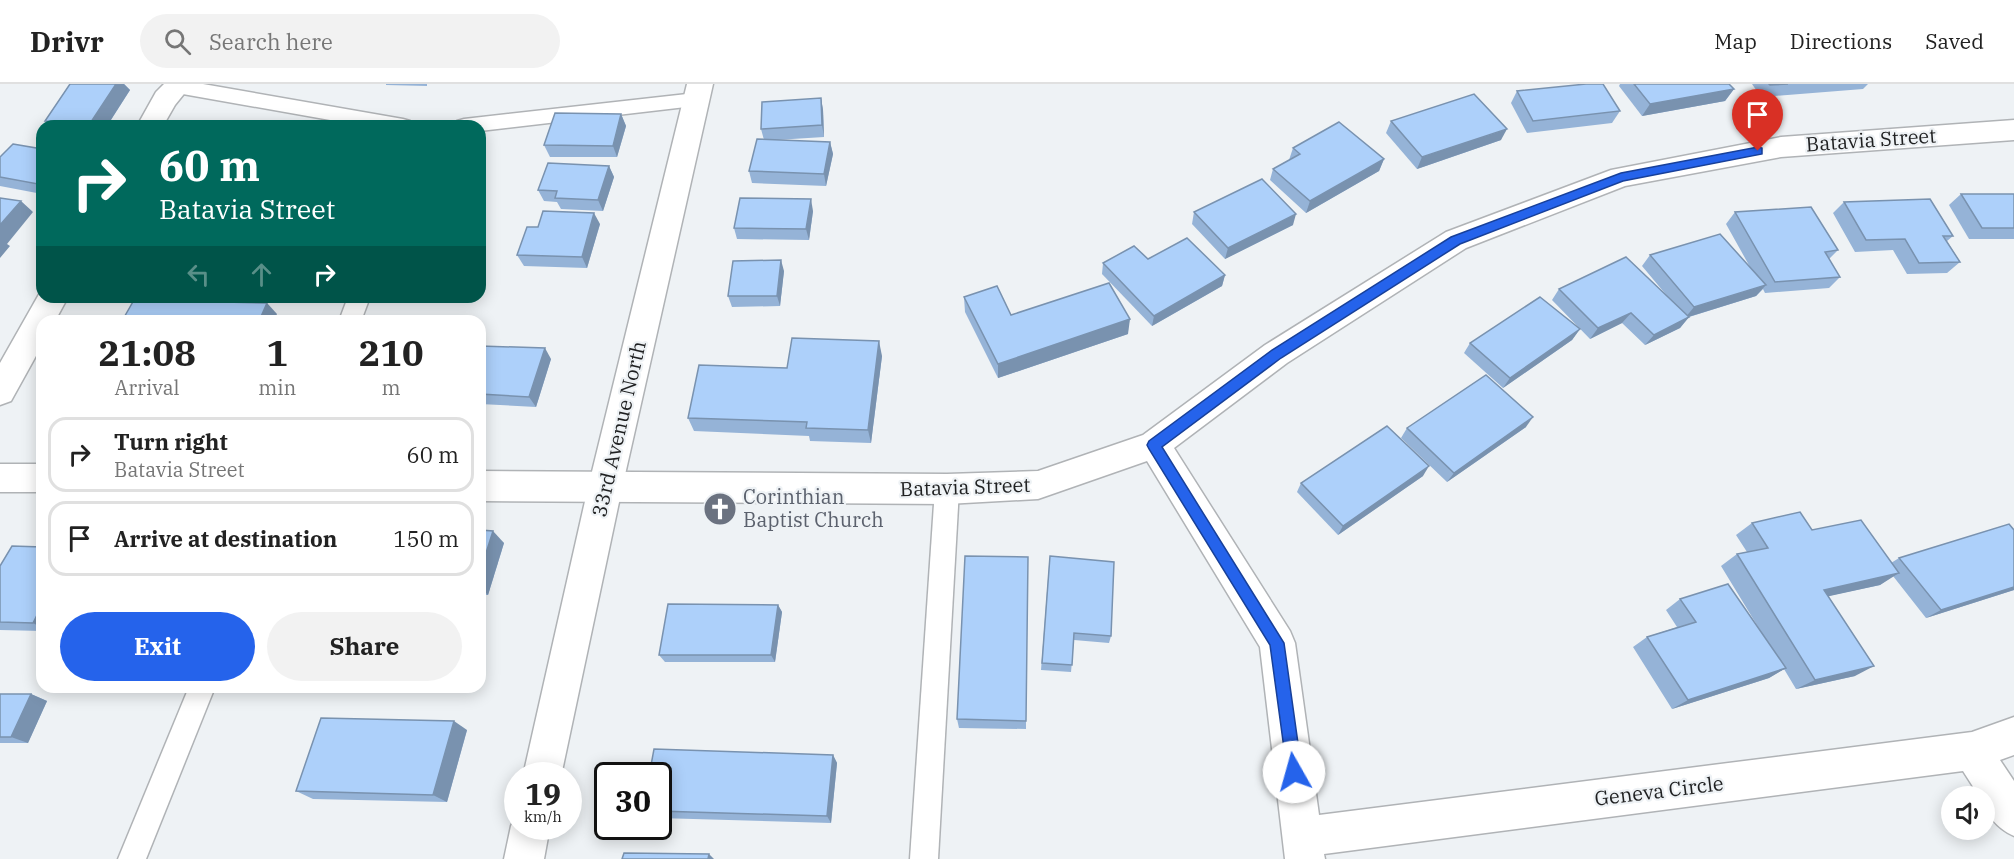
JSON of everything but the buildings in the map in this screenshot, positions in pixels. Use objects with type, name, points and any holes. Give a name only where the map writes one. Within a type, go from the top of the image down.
[{"type":"street","points":[[153,120],[165,99],[178,85]]},
{"type":"street","name":"33rd Avenue North","points":[[545,762],[605,488],[698,92]]},
{"type":"street","name":"Batavia Street","points":[[486,486],[947,489],[1038,485],[1154,445],[1276,354],[1456,240],[1621,177],[1781,147],[2014,130]]},
{"type":"street","points":[[0,392],[36,327]]},
{"type":"street","points":[[1154,445],[1277,643],[1304,848]]},
{"type":"street","points":[[0,478],[36,478]]},
{"type":"street","name":"Geneva Circle","points":[[1304,848],[1972,751],[2014,736]]},
{"type":"street","points":[[1972,751],[2014,816]]},
{"type":"street","points":[[524,859],[528,840]]},
{"type":"lane","points":[[178,85],[370,120]]},
{"type":"lane","points":[[486,123],[698,92]]},
{"type":"lane","points":[[924,859],[947,489]]},
{"type":"lane","points":[[132,859],[200,693]]},
{"type":"place","name":"Corinthian Baptist Church","points":[[720,509]]},
{"type":"route","points":[[1294,772],[1277,643],[1154,445],[1276,354],[1456,240],[1621,177],[1758,151]]}]
